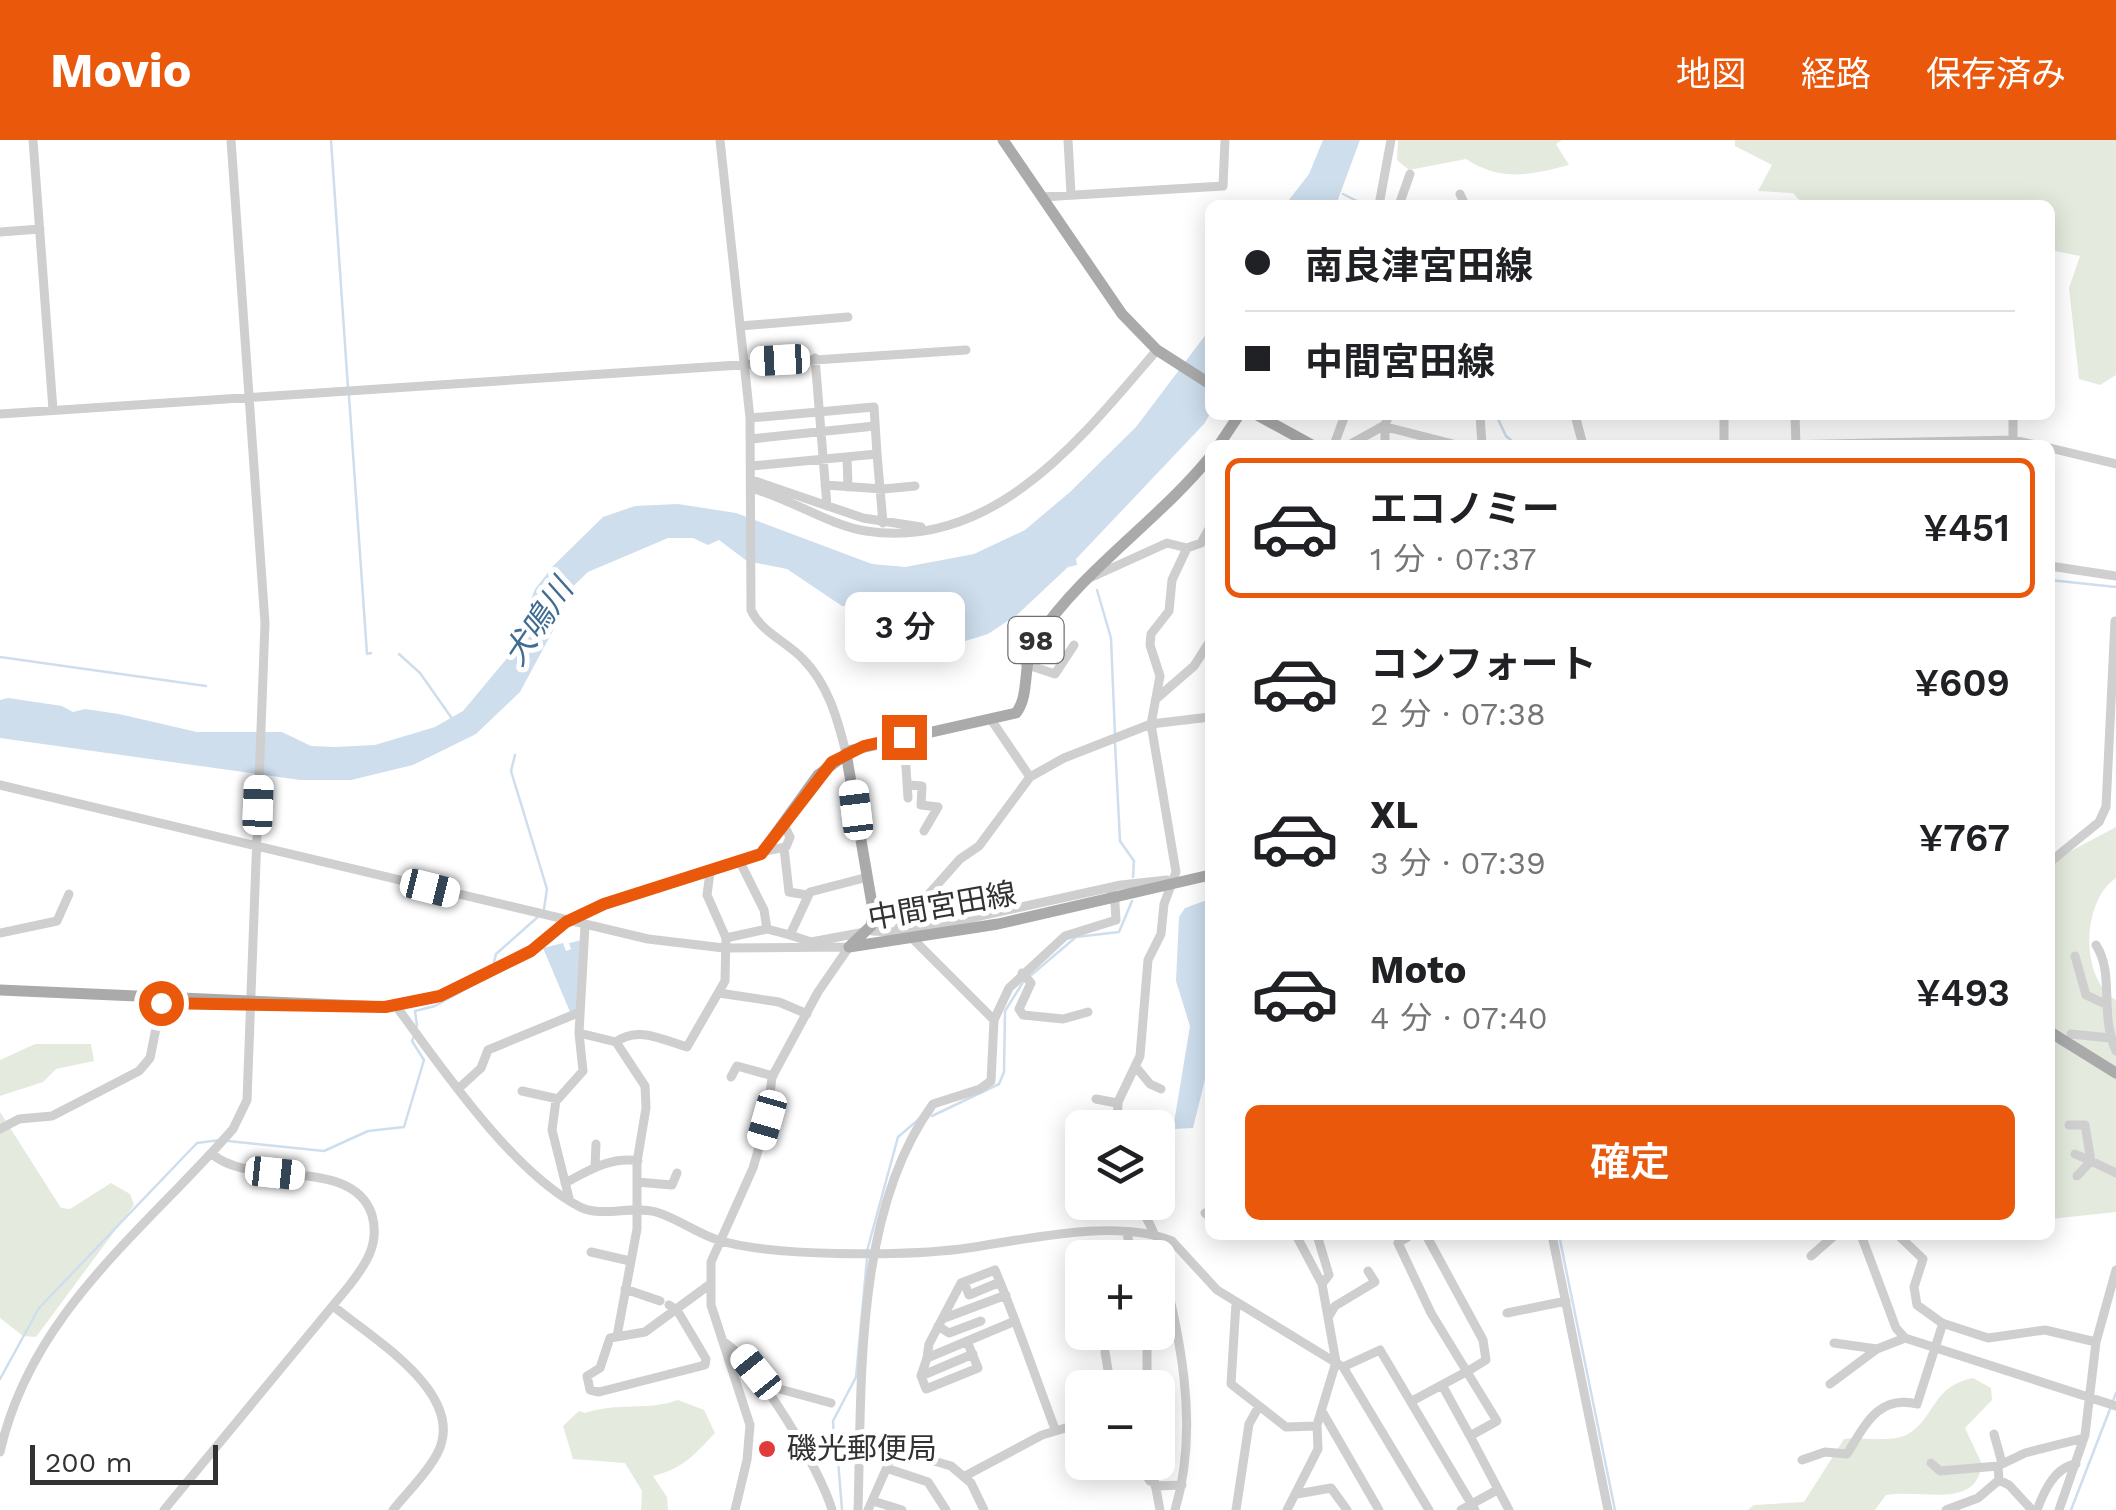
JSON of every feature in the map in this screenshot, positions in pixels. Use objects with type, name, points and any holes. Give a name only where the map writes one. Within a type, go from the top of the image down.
[{"type":"main road","points":[[1003,140],[1122,314],[1159,351],[1205,381]]},
{"type":"main road","points":[[1266,420],[1303,440]]},
{"type":"main road","name":"98","points":[[992,721],[1020,710],[1026,664],[1036,640],[1205,462]]},
{"type":"main road","points":[[0,990],[161,1003],[396,1006],[440,996],[531,951],[566,922],[604,904],[765,851],[818,775],[846,754],[904,737],[992,721]]},
{"type":"main road","name":"中間宮田線","points":[[846,754],[864,878],[873,910],[869,931],[849,948]]},
{"type":"main road","name":"中間宮田線","points":[[849,948],[1205,876]]},
{"type":"main road","points":[[2055,1035],[2116,1073]]},
{"type":"street","points":[[33,140],[53,410]]},
{"type":"street","points":[[0,1452],[12,1407],[32,1360],[77,1296],[233,1129],[247,1100],[254,1003],[263,556],[232,140]]},
{"type":"street","points":[[720,140],[750,418],[748,590],[760,625],[802,657],[820,682],[837,718],[846,754]]},
{"type":"street","points":[[1068,140],[1071,194]]},
{"type":"street","points":[[1042,196],[1223,186],[1225,140]]},
{"type":"street","points":[[1381,200],[1391,140]]},
{"type":"street","points":[[1400,200],[1410,174]]},
{"type":"street","points":[[1460,194],[1463,200]]},
{"type":"street","points":[[0,232],[40,229]]},
{"type":"street","points":[[740,326],[848,317]]},
{"type":"street","points":[[0,414],[966,350]]},
{"type":"street","points":[[751,487],[865,531],[912,532],[943,527],[985,511],[1041,474],[1159,351]]},
{"type":"street","points":[[815,358],[827,506]]},
{"type":"street","points":[[750,418],[874,407],[884,522]]},
{"type":"street","points":[[1357,440],[1387,422],[1442,440]]},
{"type":"street","points":[[751,439],[875,426]]},
{"type":"street","points":[[2055,449],[2116,464]]},
{"type":"street","points":[[752,466],[877,454]]},
{"type":"street","points":[[847,457],[848,487]]},
{"type":"street","points":[[826,485],[884,490],[916,486]]},
{"type":"street","points":[[751,487],[884,522],[943,527]]},
{"type":"street","points":[[1092,577],[1166,543],[1188,548],[1205,545]]},
{"type":"street","points":[[1118,1110],[1136,1067],[1146,1020],[1146,969],[1176,872],[1151,724],[1160,676],[1151,634],[1169,610],[1172,580],[1188,548]]},
{"type":"street","points":[[2055,567],[2116,576]]},
{"type":"street","points":[[2055,858],[2100,822],[2106,808],[2115,621]]},
{"type":"street","points":[[1026,664],[1054,674],[1074,645]]},
{"type":"street","points":[[1156,699],[1194,666],[1205,649]]},
{"type":"street","points":[[895,932],[960,859],[978,846],[1030,777],[1064,758],[1151,724],[1205,717]]},
{"type":"street","points":[[992,721],[1030,777]]},
{"type":"street","points":[[904,737],[908,798]]},
{"type":"street","points":[[908,785],[922,786],[922,805],[938,807],[924,831]]},
{"type":"street","points":[[0,786],[586,926],[785,950],[869,931],[913,935],[994,1020]]},
{"type":"street","points":[[784,826],[790,837],[784,848],[789,892],[807,896]]},
{"type":"street","points":[[765,851],[784,848]]},
{"type":"street","points":[[740,862],[766,914],[767,929]]},
{"type":"street","points":[[616,1042],[628,1035],[651,1036],[688,1047],[720,993],[725,980],[725,943],[707,895],[710,872]]},
{"type":"street","points":[[785,950],[807,896],[821,886],[864,878]]},
{"type":"street","points":[[858,1510],[871,1252],[899,1174],[928,1111],[940,1099],[974,1092],[991,1081],[995,1070],[994,1020],[1022,973],[1075,930],[1116,920],[1115,892]]},
{"type":"street","points":[[0,933],[58,921],[69,894]]},
{"type":"street","points":[[569,1198],[552,1130],[556,1100],[583,1072],[579,1033],[586,926]]},
{"type":"street","points":[[725,943],[767,929],[811,946],[849,948],[773,1076],[767,1120],[754,1168],[720,1241],[709,1286],[750,1425],[748,1460],[735,1510]]},
{"type":"street","points":[[2096,945],[2106,960],[2104,1004],[2116,1051]]},
{"type":"street","points":[[2075,956],[2086,995],[2104,1004]]},
{"type":"street","points":[[1022,973],[1032,983],[1019,1009],[1022,1015],[1063,1020],[1088,1012]]},
{"type":"street","points":[[720,993],[780,1002],[807,1014]]},
{"type":"street","points":[[0,1129],[19,1120],[52,1116],[139,1071],[150,1058],[161,1003]]},
{"type":"street","points":[[396,1006],[506,1145],[569,1198],[592,1210],[638,1209],[660,1213],[720,1241],[871,1252],[946,1251],[1091,1232],[1155,1237],[1172,1241],[1203,1278],[1236,1302],[1340,1364]]},
{"type":"street","points":[[458,1088],[482,1068],[488,1050],[580,1012]]},
{"type":"street","points":[[579,1033],[616,1042],[644,1086],[646,1108],[638,1160],[638,1209],[616,1336]]},
{"type":"street","points":[[2071,1034],[2110,1038]]},
{"type":"street","points":[[731,1077],[737,1066],[773,1076]]},
{"type":"street","points":[[1136,1067],[1150,1084],[1161,1089]]},
{"type":"street","points":[[522,1091],[556,1100]]},
{"type":"street","points":[[1096,1099],[1118,1104]]},
{"type":"street","points":[[2069,1125],[2085,1125],[2092,1160]]},
{"type":"street","points":[[595,1168],[596,1144]]},
{"type":"street","points":[[164,1510],[333,1306],[369,1259],[375,1237],[366,1202],[332,1180],[237,1168],[212,1154]]},
{"type":"street","points":[[2076,1154],[2116,1173]]},
{"type":"street","points":[[565,1182],[623,1158],[638,1160]]},
{"type":"street","points":[[2076,1176],[2092,1160]]},
{"type":"street","points":[[637,1182],[672,1185],[677,1172]]},
{"type":"street","points":[[1147,1220],[1155,1237],[1184,1378],[1182,1485],[1166,1510]]},
{"type":"street","points":[[1127,1234],[1128,1240]]},
{"type":"street","points":[[1299,1240],[1322,1284],[1340,1364],[1428,1510]]},
{"type":"street","points":[[1319,1240],[1329,1275],[1322,1284]]},
{"type":"street","points":[[1403,1240],[1398,1243],[1497,1420],[1470,1436]]},
{"type":"street","points":[[1412,1401],[1486,1360],[1483,1340],[1429,1240]]},
{"type":"street","points":[[1553,1240],[1608,1510]]},
{"type":"street","points":[[1812,1256],[1830,1240]]},
{"type":"street","points":[[1862,1240],[1896,1328],[1906,1338],[2116,1405]]},
{"type":"street","points":[[1903,1240],[1923,1258],[1914,1286],[1916,1305],[1943,1323],[1988,1338],[2053,1330],[2096,1342]]},
{"type":"street","points":[[591,1252],[630,1261]]},
{"type":"street","points":[[968,1341],[978,1368],[926,1389],[921,1376],[940,1323],[964,1282],[995,1270],[1055,1429]]},
{"type":"street","points":[[2058,1510],[2084,1438],[2096,1342],[2116,1270]]},
{"type":"street","points":[[1328,1319],[1335,1306],[1374,1282],[1368,1271]]},
{"type":"street","points":[[625,1289],[669,1305],[706,1359],[702,1366],[593,1392],[587,1376],[600,1368],[608,1340],[636,1336],[669,1305],[709,1286]]},
{"type":"street","points":[[940,1323],[1006,1295]]},
{"type":"street","points":[[1506,1313],[1566,1301]]},
{"type":"street","points":[[1236,1302],[1231,1384],[1286,1427],[1317,1426]]},
{"type":"street","points":[[333,1306],[425,1384],[440,1403],[441,1444],[393,1510]]},
{"type":"street","points":[[940,1323],[949,1333],[980,1321]]},
{"type":"street","points":[[928,1358],[1016,1321]]},
{"type":"street","points":[[1802,1460],[1825,1452],[1847,1454],[1877,1409],[1900,1400],[1916,1404],[1943,1323]]},
{"type":"street","points":[[1830,1384],[1877,1349],[1906,1338]]},
{"type":"street","points":[[723,1341],[739,1352],[765,1385],[827,1492],[832,1510]]},
{"type":"street","points":[[1834,1343],[1877,1349]]},
{"type":"street","points":[[1340,1364],[1380,1350],[1473,1507]]},
{"type":"street","points":[[1105,1352],[1108,1370]]},
{"type":"street","points":[[1287,1510],[1318,1449],[1317,1426],[1340,1364]]},
{"type":"street","points":[[765,1385],[830,1404]]},
{"type":"street","points":[[1442,1386],[1509,1510]]},
{"type":"street","points":[[0,1403],[12,1407]]},
{"type":"street","points":[[1236,1510],[1249,1424],[1260,1406]]},
{"type":"street","points":[[1322,1412],[1378,1510]]},
{"type":"street","points":[[965,1476],[1065,1427]]},
{"type":"street","points":[[1946,1510],[1978,1498],[1999,1480],[1994,1434]]},
{"type":"street","points":[[1932,1463],[1940,1471],[2000,1464],[2054,1444],[2084,1438]]},
{"type":"street","points":[[800,1449],[860,1439],[951,1466],[965,1476],[984,1510]]},
{"type":"street","points":[[895,1449],[890,1468],[870,1505],[902,1510]]},
{"type":"street","points":[[1999,1480],[2035,1510],[2054,1478],[2067,1465],[2076,1464]]},
{"type":"street","points":[[890,1468],[928,1482],[946,1510]]},
{"type":"street","points":[[1150,1480],[1166,1510]]},
{"type":"street","points":[[1153,1480],[1154,1486]]},
{"type":"street","points":[[1154,1486],[1182,1485]]},
{"type":"street","points":[[1297,1494],[1331,1488],[1347,1510]]},
{"type":"street","points":[[1461,1510],[1473,1507],[1497,1490]]},
{"type":"shaded area","points":[[1398,140],[1562,140],[1556,144],[1569,165],[1541,172],[1504,174],[1466,159],[1409,170],[1397,160]]},
{"type":"shaded area","points":[[1735,140],[2116,140],[2116,375],[2100,385],[2079,379],[2069,288],[2080,256],[2055,251],[2055,200],[1799,200],[1793,193],[1758,191],[1772,165],[1735,146]]},
{"type":"shaded area","points":[[2116,827],[2116,878],[2096,904],[2089,940],[2096,975],[2104,990],[2116,1000],[2116,1212],[2055,1218],[2055,859]]},
{"type":"shaded area","points":[[35,1044],[91,1044],[94,1061],[56,1069],[43,1082],[0,1096],[0,1060]]},
{"type":"shaded area","points":[[0,1112],[61,1208],[70,1209],[111,1183],[130,1194],[134,1205],[36,1337],[23,1336],[0,1318]]},
{"type":"shaded area","points":[[1973,1378],[1991,1388],[1992,1400],[1965,1428],[1982,1464],[1970,1487],[1946,1494],[1886,1495],[1875,1510],[1748,1510],[1754,1505],[1804,1502],[1844,1439],[1902,1437],[1917,1427],[1949,1388]]},
{"type":"shaded area","points":[[678,1400],[704,1410],[715,1433],[681,1465],[653,1476],[667,1497],[668,1510],[641,1510],[642,1491],[625,1463],[573,1459],[563,1426],[579,1411]]},
{"type":"water","points":[[1323,140],[1360,140],[1338,200],[1289,200],[1309,174]]},
{"type":"water","name":"犬鳴川","points":[[1205,336],[1204,424],[1076,559],[1077,565],[1068,567],[1018,614],[988,634],[962,642],[924,641],[888,630],[877,616],[861,606],[842,606],[787,569],[747,561],[719,540],[708,545],[693,538],[668,538],[588,572],[565,594],[563,612],[520,692],[476,734],[413,765],[351,780],[300,780],[0,738],[0,700],[8,698],[62,706],[73,712],[85,709],[119,714],[197,732],[282,732],[311,746],[375,745],[435,727],[463,711],[508,657],[535,589],[603,517],[635,506],[678,504],[736,513],[872,564],[905,567],[974,554],[1025,530],[1136,427]]},
{"type":"water","points":[[1205,901],[1205,1079],[1193,1128],[1175,1129],[1190,1026],[1176,981],[1179,917],[1185,908]]},
{"type":"water","points":[[582,940],[577,1009],[570,1012],[543,948],[563,943],[566,951],[571,949],[569,943]]},
{"type":"waterway","points":[[331,140],[348,388]]},
{"type":"waterway","points":[[1343,194],[1355,200]]},
{"type":"waterway","points":[[349,396],[367,654],[371,653]]},
{"type":"waterway","points":[[1498,420],[1511,440]]},
{"type":"waterway","points":[[2055,581],[2116,587]]},
{"type":"waterway","points":[[1097,590],[1111,638],[1115,735]]},
{"type":"waterway","points":[[399,654],[420,673],[453,720]]},
{"type":"waterway","points":[[0,657],[206,686]]},
{"type":"waterway","points":[[1115,743],[1120,841],[1134,861],[1133,877]]},
{"type":"waterway","points":[[515,755],[511,771],[547,889],[544,909]]},
{"type":"waterway","points":[[932,1116],[999,1084],[1004,1072],[1005,1011],[1023,982],[1076,937],[1119,932],[1132,901]]},
{"type":"waterway","points":[[494,962],[496,954],[540,915]]},
{"type":"waterway","points":[[417,1026],[415,1011],[435,1006],[491,975]]},
{"type":"waterway","points":[[228,1141],[324,1151],[368,1131],[404,1127],[424,1060],[412,1041],[415,1034]]},
{"type":"waterway","points":[[867,1251],[898,1137],[919,1119]]},
{"type":"waterway","points":[[0,1379],[39,1308],[197,1143],[220,1140]]},
{"type":"waterway","points":[[1560,1240],[1615,1510]]},
{"type":"waterway","points":[[834,1439],[833,1421],[856,1377],[867,1259]]},
{"type":"waterway","points":[[2113,1401],[2116,1393]]},
{"type":"waterway","points":[[2071,1510],[2110,1409]]},
{"type":"waterway","points":[[837,1447],[842,1510]]},
{"type":"place","name":"磯光郵便局","points":[[767,1449]]},
{"type":"route","points":[[161,1003],[162,1000],[385,1007],[414,1005],[440,996],[531,951],[566,922],[604,904],[761,854],[818,775],[832,762],[852,750],[904,737]]}]
